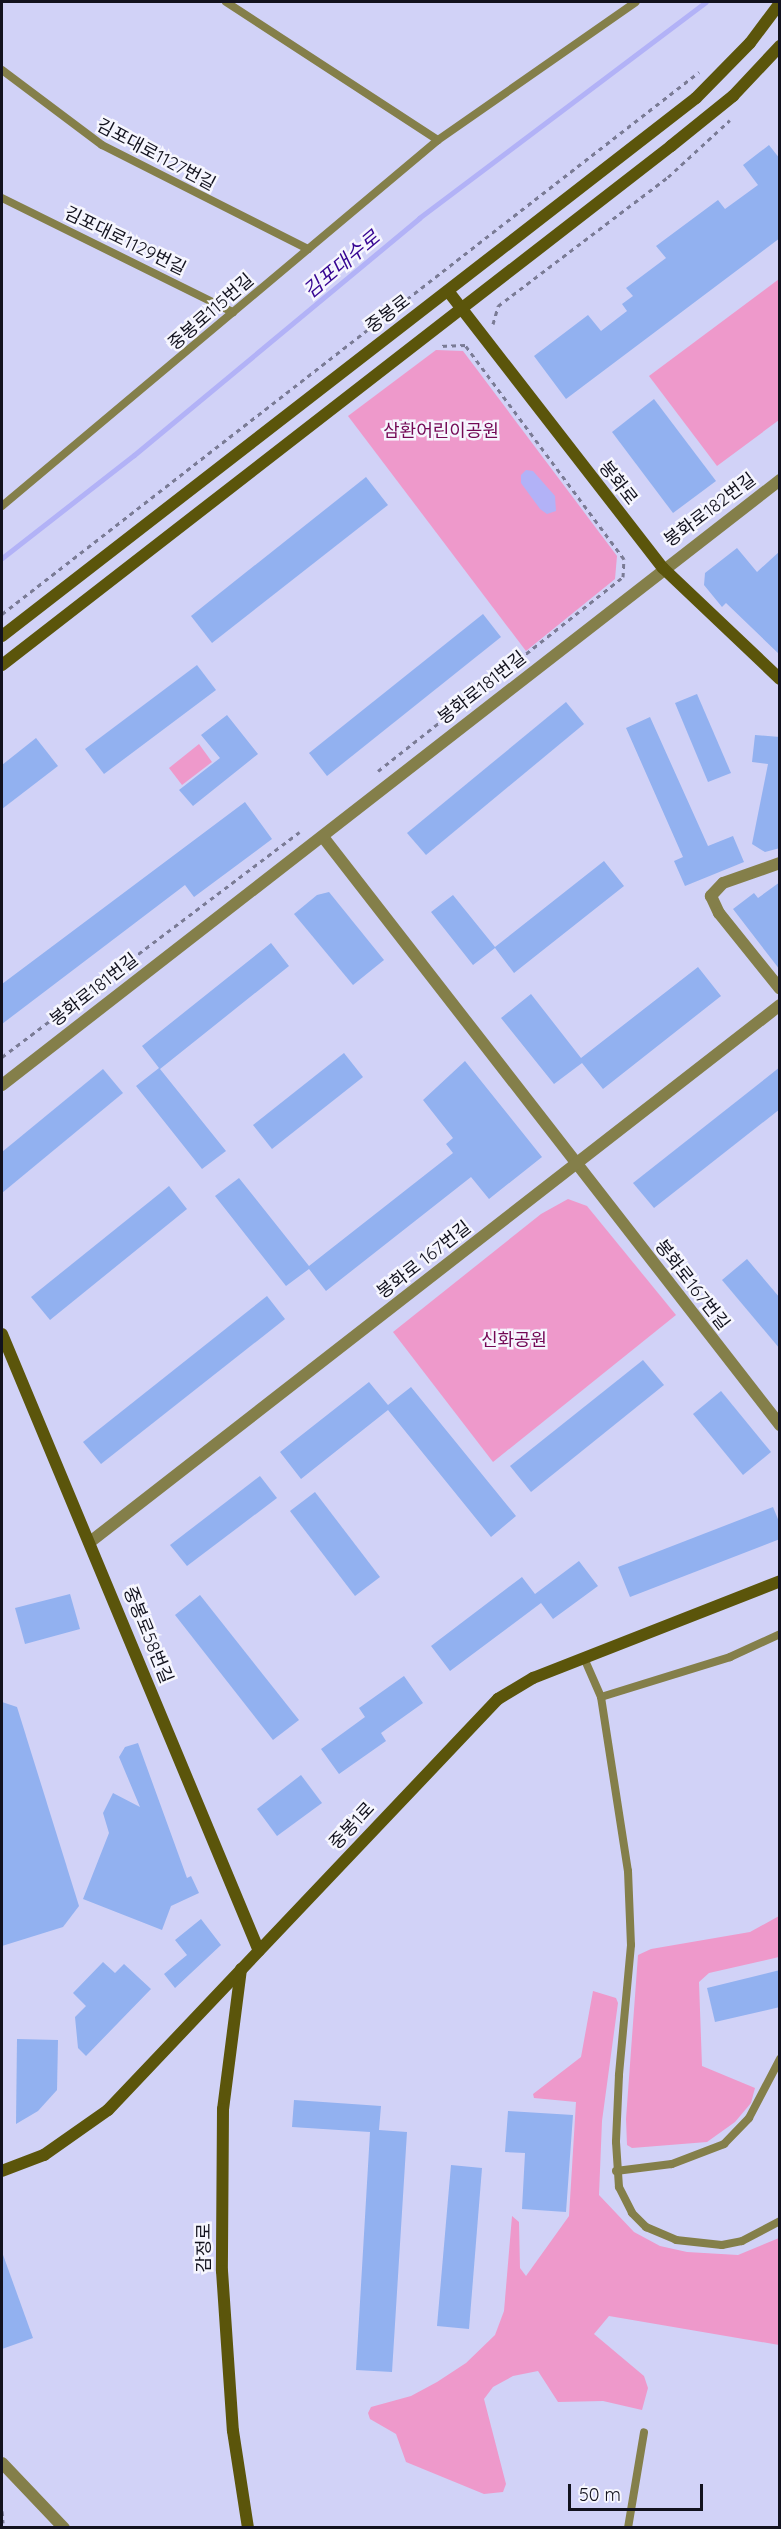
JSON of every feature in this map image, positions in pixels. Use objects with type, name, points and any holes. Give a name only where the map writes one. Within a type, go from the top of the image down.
[{"type":"street","name":"중봉로","points":[[2,636],[696,98],[750,43],[780,3]]},
{"type":"street","points":[[2,666],[462,310],[733,96],[780,46]]},
{"type":"street","name":"봉화로","points":[[448,291],[663,568],[780,679]]},
{"type":"street","name":"봉화로182번길","points":[[663,568],[780,480]]},
{"type":"street","name":"봉화로181번길","points":[[2,1085],[323,837],[663,568]]},
{"type":"street","points":[[323,837],[576,1166]]},
{"type":"street","points":[[780,863],[723,883],[711,896],[719,913],[780,989]]},
{"type":"street","name":"봉화로 167번길","points":[[90,1542],[780,1005]]},
{"type":"street","name":"봉화로167번길","points":[[576,1166],[780,1425]]},
{"type":"street","name":"중봉로58번길","points":[[2,1334],[259,1951]]},
{"type":"street","name":"중봉1로","points":[[2,2170],[44,2155],[108,2110],[484,1711],[533,1678],[780,1581]]},
{"type":"street","name":"감정로","points":[[242,1967],[223,2109],[222,2271],[232,2420],[248,2528]]},
{"type":"street","points":[[2,2463],[64,2528]]},
{"type":"lane","points":[[226,2],[438,140]]},
{"type":"lane","name":"중봉로115번길","points":[[2,506],[438,140],[636,2]]},
{"type":"lane","name":"김포대로1127번길","points":[[2,70],[102,145],[308,249]]},
{"type":"lane","name":"김포대로1129번길","points":[[2,198],[233,312]]},
{"type":"lane","points":[[601,1697],[730,1657],[780,1634]]},
{"type":"lane","points":[[584,1658],[601,1697],[628,1871],[631,1912],[616,2171],[632,2213],[646,2227],[676,2240],[722,2245],[742,2241],[780,2221]]},
{"type":"lane","points":[[616,2171],[672,2164],[724,2144],[749,2118],[780,2059]]},
{"type":"lane","points":[[628,2528],[644,2432]]},
{"type":"path","points":[[2,614],[703,68]]},
{"type":"path","points":[[493,328],[498,306],[668,177],[735,114]]},
{"type":"path","points":[[375,774],[623,577],[624,559],[465,345],[433,346]]},
{"type":"path","points":[[2,1057],[301,831]]},
{"type":"path","points":[[2,2511],[3,2523]]},
{"type":"green space","points":[[779,279],[779,420],[717,466],[649,376]]},
{"type":"green space","name":"삼환어린이공원","points":[[436,350],[463,351],[617,556],[615,579],[526,651],[348,416]]},
{"type":"green space","points":[[199,744],[212,762],[182,785],[169,768]]},
{"type":"green space","name":"신화공원","points":[[568,1199],[587,1206],[676,1315],[493,1462],[393,1332],[541,1214]]},
{"type":"green space","points":[[779,1916],[779,1957],[709,1973],[699,1982],[702,2066],[755,2088],[751,2103],[735,2122],[707,2142],[632,2148],[627,2145],[626,2119],[638,1955],[651,1949],[750,1932]]},
{"type":"green space","points":[[593,1991],[616,1998],[618,2003],[602,2121],[599,2195],[634,2232],[660,2246],[687,2252],[738,2255],[779,2238],[779,2345],[609,2316],[594,2334],[644,2376],[648,2388],[642,2410],[603,2401],[558,2402],[538,2371],[513,2376],[493,2387],[484,2399],[506,2484],[503,2492],[484,2494],[406,2462],[396,2434],[370,2419],[368,2413],[371,2407],[411,2396],[437,2382],[466,2363],[495,2335],[504,2311],[512,2216],[519,2222],[520,2268],[526,2276],[569,2216],[576,2102],[534,2098],[533,2094],[581,2057]]},
{"type":"water","points":[[526,470],[533,471],[555,496],[556,511],[547,514],[540,509],[521,483],[521,475]]},
{"type":"building","points":[[769,145],[780,159],[780,238],[566,399],[534,356],[588,315],[601,331],[627,311],[622,304],[633,296],[626,288],[666,258],[656,246],[718,200],[725,209],[758,185],[743,165]]},
{"type":"building","points":[[654,399],[716,481],[673,513],[612,432]]},
{"type":"building","points":[[366,477],[388,505],[212,643],[191,616]]},
{"type":"building","points":[[737,548],[757,572],[780,551],[780,655],[726,603],[722,607],[704,585],[705,573]]},
{"type":"building","points":[[483,614],[501,637],[327,776],[309,753]]},
{"type":"building","points":[[197,665],[216,690],[104,774],[85,749]]},
{"type":"building","points":[[697,694],[731,773],[708,782],[675,703]]},
{"type":"building","points":[[566,702],[584,724],[426,855],[407,833]]},
{"type":"building","points":[[227,715],[258,754],[193,806],[179,790],[220,758],[201,735]]},
{"type":"building","points":[[650,717],[708,846],[733,836],[744,862],[685,886],[674,861],[683,857],[626,728]]},
{"type":"building","points":[[755,735],[780,737],[780,848],[765,852],[752,844],[768,764],[752,762]]},
{"type":"building","points":[[36,738],[58,766],[2,809],[2,765]]},
{"type":"building","points":[[245,802],[272,839],[194,897],[185,885],[2,1024],[2,984]]},
{"type":"building","points":[[604,861],[624,886],[514,973],[495,948],[473,965],[431,912],[453,895],[495,947]]},
{"type":"building","points":[[780,882],[780,970],[733,909],[754,893],[758,898]]},
{"type":"building","points":[[329,892],[384,960],[353,985],[294,914],[317,895]]},
{"type":"building","points":[[271,943],[289,966],[160,1069],[226,1151],[202,1169],[136,1086],[159,1068],[142,1046]]},
{"type":"building","points":[[698,967],[721,996],[603,1089],[582,1063],[554,1084],[501,1018],[531,994],[581,1058]]},
{"type":"building","points":[[344,1053],[363,1077],[272,1149],[253,1125]]},
{"type":"building","points":[[465,1061],[542,1157],[489,1199],[471,1177],[326,1291],[309,1269],[286,1286],[215,1196],[239,1178],[309,1266],[453,1153],[446,1144],[453,1138],[423,1100]]},
{"type":"building","points":[[780,1067],[780,1109],[654,1208],[633,1183]]},
{"type":"building","points":[[103,1069],[123,1093],[2,1193],[2,1152]]},
{"type":"building","points":[[169,1186],[187,1209],[50,1320],[31,1297]]},
{"type":"building","points":[[747,1259],[780,1298],[780,1349],[722,1280]]},
{"type":"building","points":[[267,1296],[285,1319],[101,1464],[83,1442]]},
{"type":"building","points":[[643,1360],[664,1385],[531,1492],[510,1466]]},
{"type":"building","points":[[369,1382],[388,1405],[411,1387],[516,1516],[491,1537],[388,1410],[301,1479],[280,1452]]},
{"type":"building","points":[[721,1391],[771,1452],[743,1475],[693,1414]]},
{"type":"building","points":[[260,1476],[277,1498],[187,1566],[170,1545]]},
{"type":"building","points":[[315,1492],[380,1577],[355,1596],[290,1511]]},
{"type":"building","points":[[773,1507],[780,1524],[780,1539],[630,1597],[618,1567]]},
{"type":"building","points":[[579,1561],[598,1586],[553,1619],[541,1603],[450,1671],[431,1646],[522,1577],[535,1594]]},
{"type":"building","points":[[70,1594],[80,1629],[25,1644],[15,1608]]},
{"type":"building","points":[[200,1595],[299,1720],[273,1740],[175,1615]]},
{"type":"building","points":[[404,1676],[423,1703],[381,1733],[386,1741],[339,1774],[321,1749],[365,1717],[359,1708]]},
{"type":"building","points":[[2,1702],[17,1707],[79,1906],[63,1927],[2,1946]]},
{"type":"building","points":[[138,1743],[187,1878],[191,1876],[199,1893],[171,1906],[162,1930],[83,1899],[109,1833],[103,1813],[113,1793],[140,1807],[119,1757],[125,1747]]},
{"type":"building","points":[[301,1775],[322,1803],[277,1836],[257,1809]]},
{"type":"building","points":[[201,1919],[221,1945],[175,1988],[164,1974],[187,1955],[175,1940]]},
{"type":"building","points":[[103,1962],[115,1973],[124,1964],[151,1989],[86,2056],[78,2048],[75,2017],[86,2006],[73,1993]]},
{"type":"building","points":[[780,1970],[780,2007],[715,2022],[707,1988]]},
{"type":"building","points":[[17,2039],[58,2040],[57,2090],[38,2111],[16,2124]]},
{"type":"building","points":[[294,2100],[381,2106],[379,2130],[407,2132],[392,2372],[356,2370],[370,2132],[292,2127]]},
{"type":"building","points":[[508,2111],[573,2115],[566,2212],[522,2209],[525,2153],[505,2152]]},
{"type":"building","points":[[451,2165],[482,2168],[469,2329],[437,2326]]},
{"type":"building","points":[[2,2252],[33,2338],[2,2349]]},
{"type":"waterway","name":"김포대수로","points":[[2,558],[134,455],[419,218],[706,2]]}]
